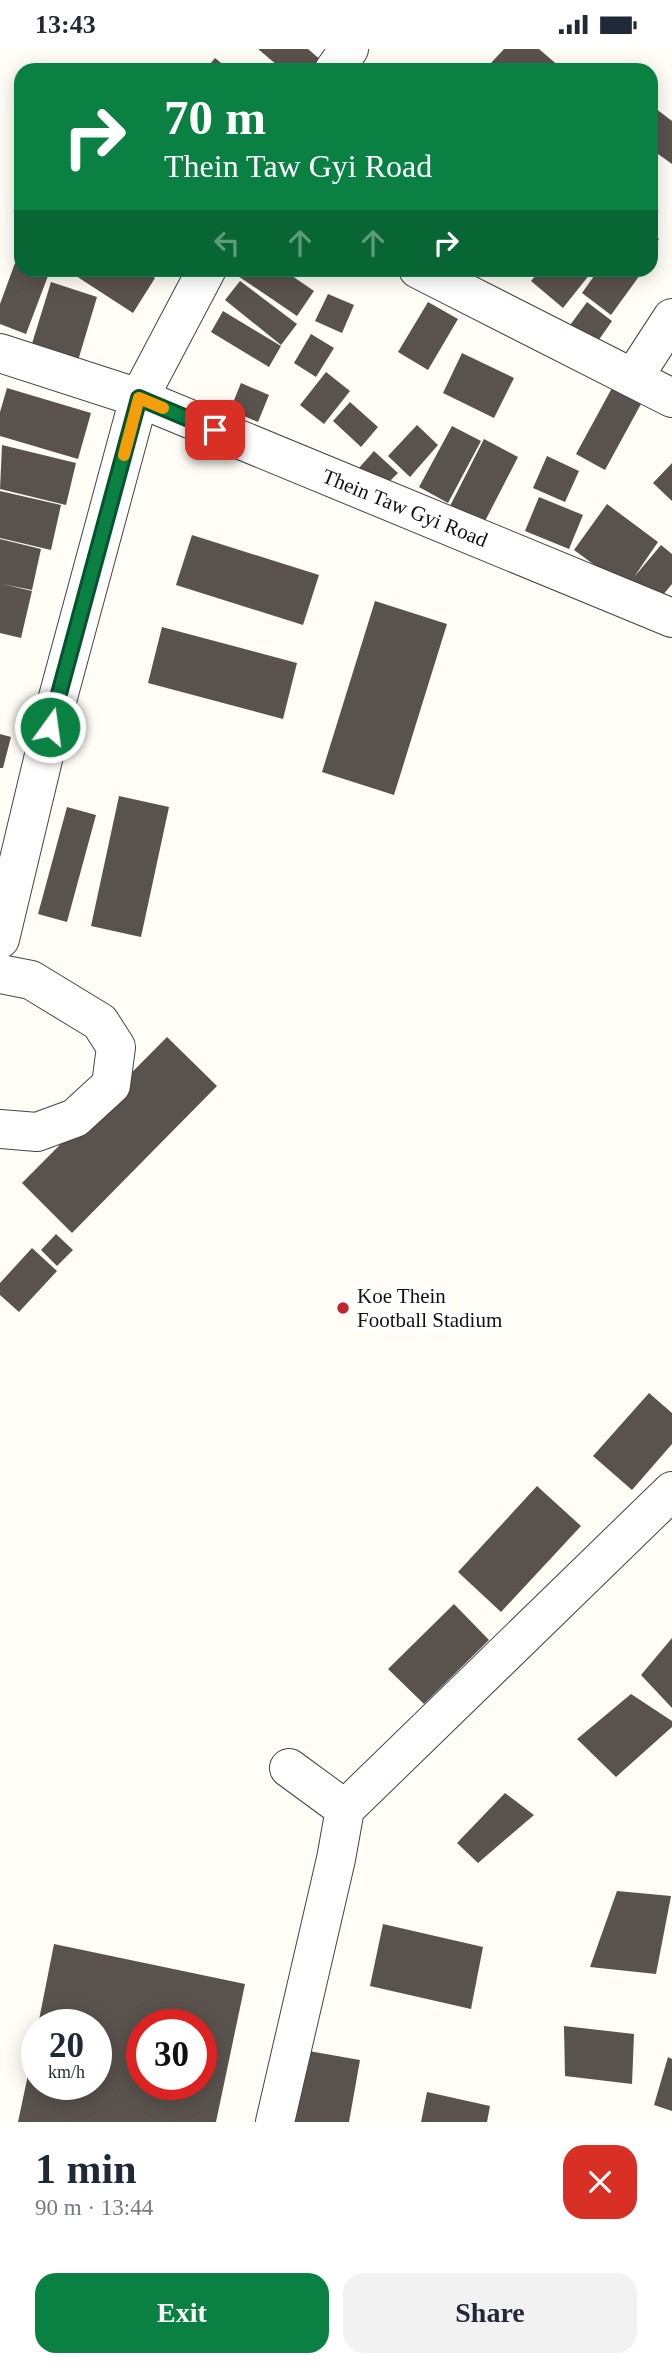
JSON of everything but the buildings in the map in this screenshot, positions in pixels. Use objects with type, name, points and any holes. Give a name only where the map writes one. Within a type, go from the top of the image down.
[{"type":"street","points":[[0,939],[57,701],[139,398],[203,277]]},
{"type":"street","points":[[434,277],[672,398]]},
{"type":"street","points":[[633,378],[672,318]]},
{"type":"street","name":"Thein Taw Gyi Road","points":[[0,353],[139,398],[672,618]]},
{"type":"street","points":[[0,974],[31,980],[100,1022],[116,1047],[111,1085],[75,1118],[37,1132],[0,1129]]},
{"type":"street","points":[[275,2122],[336,1859],[345,1809],[672,1491]]},
{"type":"street","points":[[289,1768],[345,1809]]},
{"type":"slow traffic","points":[[124,455],[139,398],[163,408]]},
{"type":"place","name":"Koe Thein Football Stadium","points":[[343,1308]]},
{"type":"route","points":[[50,727],[139,398],[215,430]]}]
